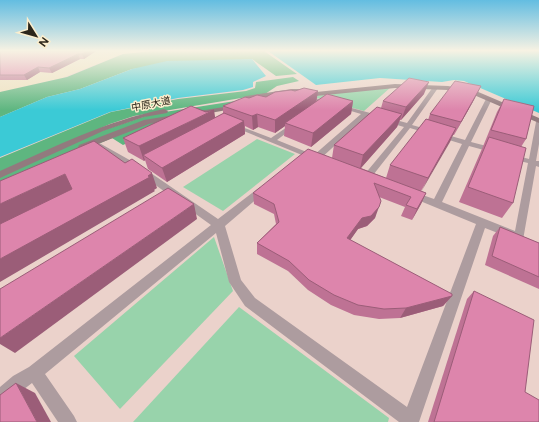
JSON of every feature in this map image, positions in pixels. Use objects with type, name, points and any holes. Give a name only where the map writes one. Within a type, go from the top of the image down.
[{"type":"main road","name":"中原大道","points":[[72,151],[140,124],[316,94],[395,86],[466,90],[539,121]]},
{"type":"main road","name":"中原大道","points":[[0,175],[110,125],[138,116],[292,90],[309,91],[316,94]]},
{"type":"main road","points":[[0,182],[51,161]]},
{"type":"street","points":[[367,177],[408,126],[435,88]]},
{"type":"street","points":[[306,96],[322,104],[365,114],[535,163]]},
{"type":"street","points":[[436,204],[489,99]]},
{"type":"street","points":[[200,113],[213,118]]},
{"type":"street","points":[[294,163],[315,158],[365,114]]},
{"type":"street","points":[[271,141],[301,119]]},
{"type":"street","points":[[402,191],[522,238],[535,163],[539,121]]},
{"type":"street","points":[[225,122],[315,158]]},
{"type":"street","points":[[94,142],[142,167],[219,225],[228,249],[235,282],[250,302],[410,421],[482,222]]},
{"type":"street","points":[[0,398],[19,382],[35,373],[272,182]]},
{"type":"street","points":[[35,373],[68,422]]},
{"type":"shaded area","points":[[80,71],[296,71],[316,85],[380,78],[442,82],[454,80],[464,81],[539,113],[539,422],[0,422],[0,92],[62,78]]},
{"type":"green space","points":[[82,71],[128,71],[80,89],[47,97],[0,117],[0,92],[67,77]]},
{"type":"green space","points":[[269,71],[292,71],[297,74],[276,76]]},
{"type":"green space","points":[[293,77],[299,81],[277,86],[265,94],[134,116],[110,124],[0,173],[0,158],[111,112],[178,99],[246,91],[255,88],[256,82]]},
{"type":"green space","points":[[391,87],[364,111],[313,97],[322,95]]},
{"type":"green space","points":[[300,91],[182,118],[123,145],[112,138],[0,187],[0,176],[95,133],[152,114]]},
{"type":"green space","points":[[257,139],[295,154],[223,211],[183,187]]},
{"type":"green space","points":[[214,237],[233,291],[120,409],[74,356]]},
{"type":"green space","points":[[239,307],[389,418],[388,422],[133,422]]},
{"type":"water","points":[[128,71],[262,71],[266,76],[253,82],[253,87],[243,90],[178,98],[110,112],[0,157],[0,117],[47,97],[80,89]]},
{"type":"water","points":[[296,71],[539,71],[539,113],[464,81],[454,80],[442,82],[380,78],[316,85]]},
{"type":"building","points":[[0,71],[32,71],[24,75],[0,75]]},
{"type":"building","points":[[409,78],[429,82],[406,107],[383,101]]},
{"type":"building","points":[[455,81],[481,86],[461,122],[430,114]]},
{"type":"building","points":[[304,88],[318,91],[275,120],[257,114],[252,116],[223,106],[245,97],[249,98],[257,95],[266,97],[275,92],[295,91]]},
{"type":"building","points":[[327,94],[353,101],[313,133],[285,123]]},
{"type":"building","points":[[504,99],[534,106],[526,139],[491,130]]},
{"type":"building","points":[[191,106],[206,112],[214,110],[139,146],[123,138]]},
{"type":"building","points":[[377,107],[402,114],[363,155],[334,145]]},
{"type":"building","points":[[224,113],[244,121],[162,168],[143,155]]},
{"type":"building","points":[[426,119],[456,128],[428,178],[390,165]]},
{"type":"building","points":[[489,137],[526,148],[513,203],[468,187]]},
{"type":"building","points":[[94,141],[125,163],[132,159],[152,173],[148,176],[150,177],[0,259],[0,224],[72,189],[65,174],[0,204],[0,181]]},
{"type":"building","points":[[308,149],[426,193],[417,209],[406,205],[411,197],[374,183],[381,201],[379,207],[371,216],[362,218],[347,238],[452,294],[452,296],[406,308],[384,309],[358,305],[334,295],[309,280],[289,261],[257,243],[279,222],[274,204],[253,193]]},
{"type":"building","points":[[168,188],[194,204],[0,338],[0,289]]},
{"type":"building","points":[[500,227],[539,243],[539,277],[492,256]]},
{"type":"building","points":[[474,291],[534,320],[525,392],[539,400],[539,422],[434,422]]},
{"type":"building","points":[[16,383],[37,422],[0,422],[0,395]]}]
